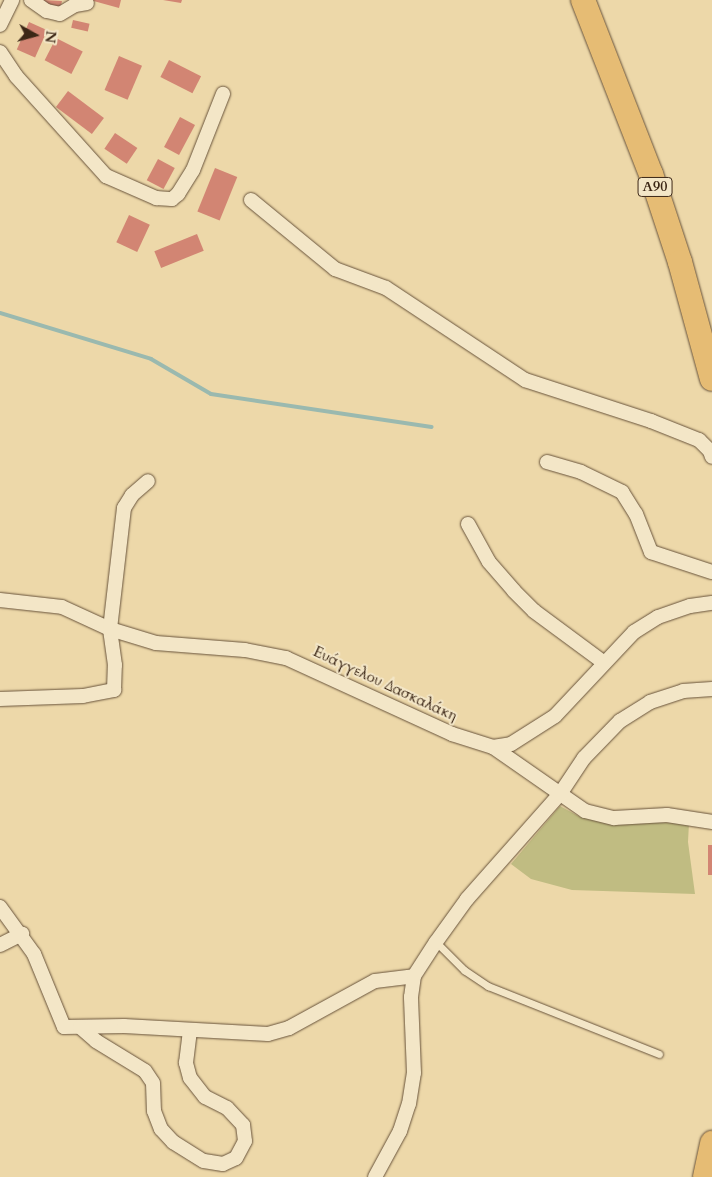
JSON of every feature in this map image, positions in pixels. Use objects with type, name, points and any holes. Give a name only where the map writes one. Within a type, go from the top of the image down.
[{"type":"highway","name":"Α90","points":[[583,0],[657,192],[680,262],[712,379]]},
{"type":"highway","points":[[705,1177],[712,1143]]},
{"type":"street","points":[[31,0],[47,11],[60,14],[75,5],[87,3]]},
{"type":"street","points":[[0,25],[7,5]]},
{"type":"street","points":[[0,52],[16,76],[106,176],[156,198],[172,199],[178,194],[193,170],[223,94]]},
{"type":"street","points":[[251,200],[335,270],[386,288],[525,380],[651,420],[699,440],[710,451],[712,457]]},
{"type":"street","points":[[547,462],[581,472],[622,492],[636,514],[651,552],[712,572]]},
{"type":"street","points":[[0,699],[110,693],[114,690],[116,676],[110,629],[124,508],[148,481]]},
{"type":"street","points":[[468,524],[489,562],[514,591],[534,611],[603,662]]},
{"type":"street","name":"Ευάγγελου Δασκαλάκη","points":[[0,600],[62,608],[110,629],[156,643],[246,650],[286,658],[452,734],[493,747],[585,811],[614,818],[667,816],[712,822]]},
{"type":"street","points":[[493,747],[511,744],[555,716],[603,662],[634,632],[658,617],[690,606],[712,604]]},
{"type":"street","points":[[375,1177],[400,1131],[411,1096],[414,1073],[411,997],[414,976],[436,942],[467,899],[560,794],[599,740],[634,711],[683,692],[712,689]]},
{"type":"street","points":[[0,907],[22,934],[34,954],[64,1028],[124,1026],[268,1034],[289,1028],[375,982],[414,976]]},
{"type":"street","points":[[0,944],[22,934]]},
{"type":"street","points":[[80,1027],[96,1042],[145,1072],[153,1082],[154,1111],[161,1129],[173,1142],[204,1162],[223,1164],[236,1158],[245,1141],[243,1126],[227,1108],[205,1097],[190,1078],[186,1063],[190,1030]]},
{"type":"lane","points":[[436,942],[464,970],[488,986],[659,1054]]},
{"type":"shaded area","points":[[560,806],[580,817],[609,821],[689,823],[688,842],[695,894],[572,890],[531,879],[511,864]]},
{"type":"building","points":[[43,0],[62,1],[60,10],[41,6]]},
{"type":"building","points":[[90,0],[121,0],[119,8]]},
{"type":"building","points":[[163,0],[182,0],[181,3]]},
{"type":"building","points":[[73,20],[90,24],[88,32],[71,28]]},
{"type":"building","points":[[29,22],[47,30],[35,58],[17,49]]},
{"type":"building","points":[[56,38],[83,52],[71,74],[45,60]]},
{"type":"building","points":[[119,56],[142,66],[128,100],[105,90]]},
{"type":"building","points":[[169,60],[201,76],[192,93],[160,77]]},
{"type":"building","points":[[68,91],[104,118],[92,134],[56,107]]},
{"type":"building","points":[[180,117],[195,125],[179,155],[164,147]]},
{"type":"building","points":[[115,133],[137,148],[127,164],[104,149]]},
{"type":"building","points":[[158,159],[175,168],[164,189],[147,180]]},
{"type":"building","points":[[215,168],[237,177],[220,221],[197,212]]},
{"type":"building","points":[[129,215],[150,225],[137,252],[116,242]]},
{"type":"building","points":[[197,234],[204,251],[161,268],[154,251]]},
{"type":"building","points":[[708,845],[712,845],[712,875],[708,875]]},
{"type":"waterway","points":[[0,313],[151,359],[211,394],[432,427]]}]
